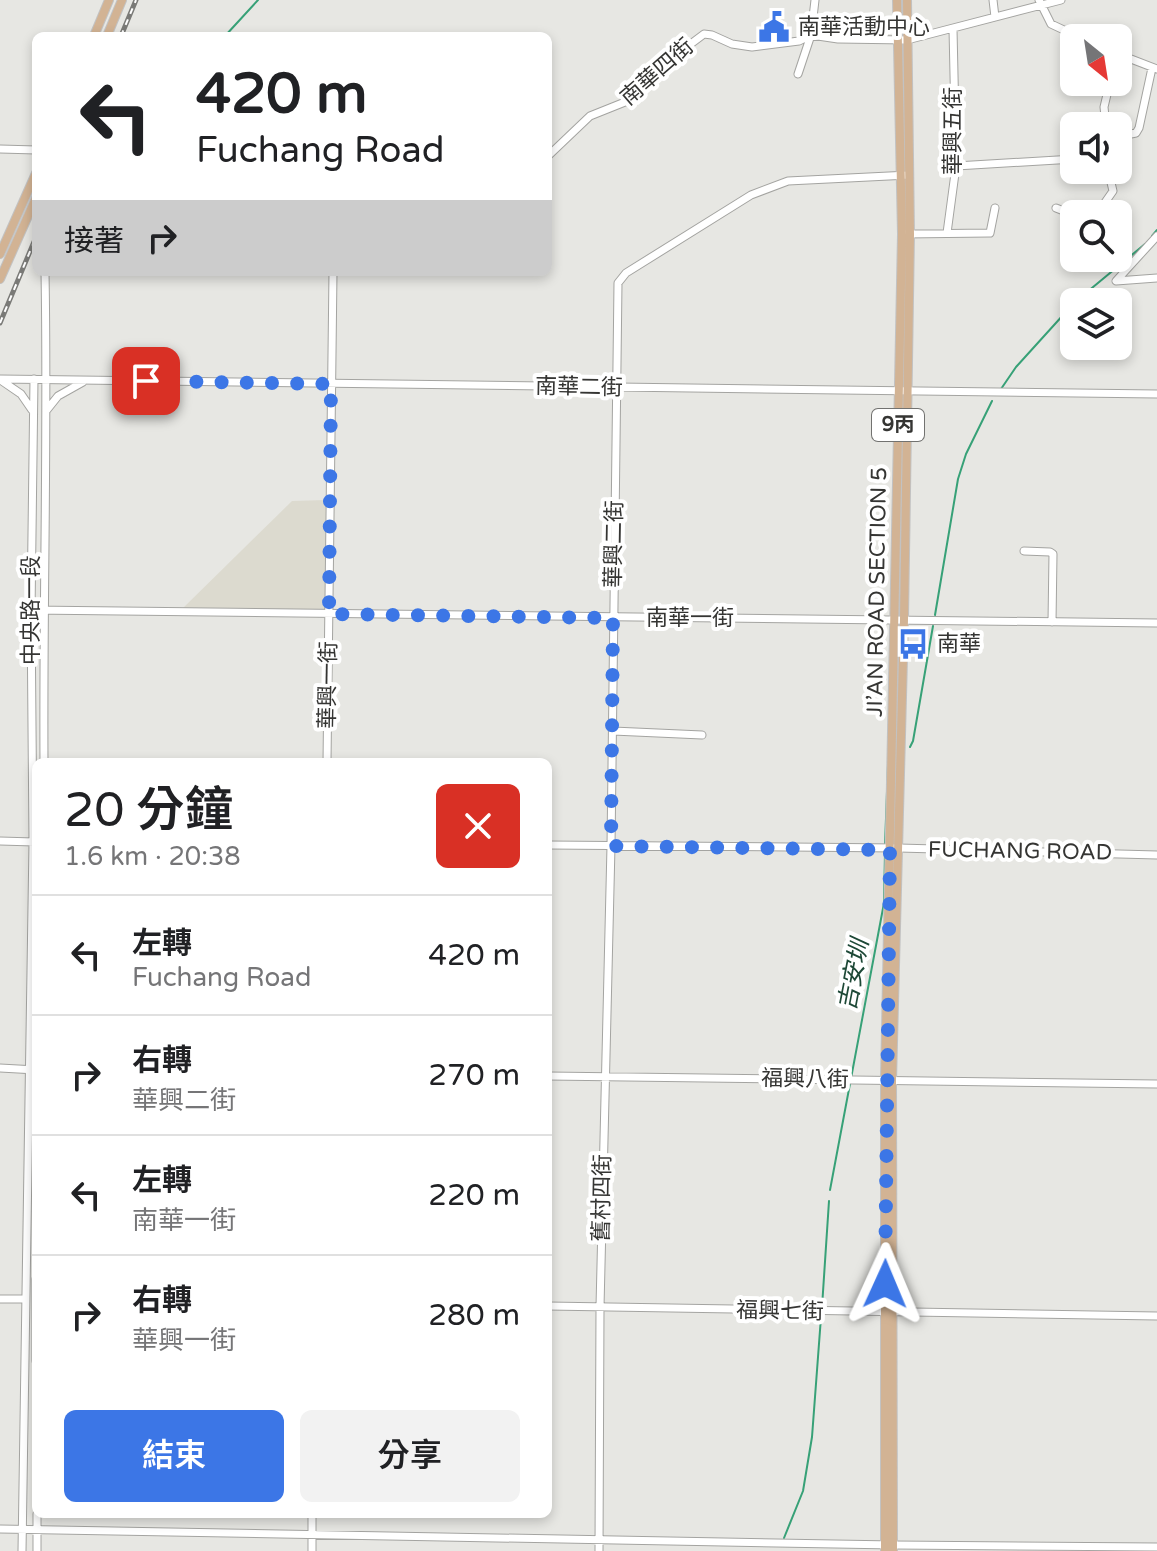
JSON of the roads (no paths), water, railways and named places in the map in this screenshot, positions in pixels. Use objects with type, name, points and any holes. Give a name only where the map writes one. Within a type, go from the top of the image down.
[{"type":"main road","points":[[96,32],[109,0]]},
{"type":"main road","points":[[109,32],[122,0]]},
{"type":"main road","name":"JI’AN ROAD SECTION 5","points":[[897,0],[902,40]]},
{"type":"main road","name":"JI’AN ROAD SECTION 5","points":[[894,849],[894,620],[906,234],[902,40],[907,0]]},
{"type":"main road","points":[[0,254],[32,182]]},
{"type":"main road","points":[[0,279],[32,207]]},
{"type":"main road","name":"JI’AN ROAD SECTION 5","points":[[894,849],[904,620],[902,392]]},
{"type":"main road","name":"9丙","points":[[889,1548],[887,1199],[894,849]]},
{"type":"street","points":[[798,74],[811,35],[815,0]]},
{"type":"street","points":[[993,0],[995,17]]},
{"type":"street","name":"南華四街","points":[[552,152],[590,116],[630,100],[676,55],[704,34],[752,47],[799,41],[811,35],[838,39],[902,40],[1061,0]]},
{"type":"street","points":[[1040,3],[1051,24],[1060,28]]},
{"type":"street","name":"華興五街","points":[[947,233],[956,166],[953,29]]},
{"type":"street","points":[[1132,59],[1155,68],[1139,128],[1132,134]]},
{"type":"street","points":[[0,149],[32,150]]},
{"type":"street","points":[[956,166],[1060,160]]},
{"type":"street","name":"華興二街","points":[[611,846],[618,283],[626,273],[751,195],[788,181],[904,175]]},
{"type":"street","points":[[906,234],[990,233],[995,208]]},
{"type":"street","points":[[1056,208],[1060,210]]},
{"type":"street","points":[[1157,236],[1116,281],[1157,278]]},
{"type":"street","points":[[45,276],[47,379]]},
{"type":"street","name":"華興一街","points":[[327,758],[333,276]]},
{"type":"street","points":[[0,379],[21,394],[32,410]]},
{"type":"street","name":"南華二街","points":[[0,379],[1157,394]]},
{"type":"street","name":"中央路一段","points":[[33,758],[34,379]]},
{"type":"street","name":"中央路一段","points":[[44,758],[47,379]]},
{"type":"street","points":[[45,413],[58,396],[84,381]]},
{"type":"street","points":[[1024,551],[1053,554],[1052,622]]},
{"type":"street","name":"南華一街","points":[[31,610],[1157,623]]},
{"type":"street","points":[[613,731],[702,735]]},
{"type":"street","points":[[0,841],[32,842]]},
{"type":"street","name":"FUCHANG ROAD","points":[[552,845],[1157,855]]},
{"type":"street","name":"舊村四街","points":[[599,1551],[600,1307],[611,846]]},
{"type":"street","points":[[0,1068],[32,1069]]},
{"type":"street","name":"福興八街","points":[[552,1076],[1157,1084]]},
{"type":"street","name":"中央路一段","points":[[22,1551],[24,1299],[32,1095]]},
{"type":"street","points":[[0,1299],[32,1299]]},
{"type":"street","name":"福興七街","points":[[552,1306],[1157,1316]]},
{"type":"street","points":[[37,1518],[37,1551]]},
{"type":"street","points":[[312,1518],[312,1551]]},
{"type":"street","points":[[0,1529],[889,1548],[1157,1547]]},
{"type":"waterway","points":[[229,32],[258,0]]},
{"type":"waterway","name":"吉安圳","points":[[1152,236],[1157,230]]},
{"type":"waterway","name":"吉安圳","points":[[1092,288],[1145,244]]},
{"type":"waterway","name":"吉安圳","points":[[1001,389],[1016,367],[1060,318]]},
{"type":"waterway","name":"吉安圳","points":[[935,615],[958,479],[966,454],[992,401]]},
{"type":"waterway","name":"吉安圳","points":[[910,747],[933,626]]},
{"type":"waterway","name":"吉安圳","points":[[885,845],[888,765]]},
{"type":"waterway","name":"吉安圳","points":[[830,1190],[884,903],[885,852]]},
{"type":"waterway","name":"吉安圳","points":[[822,1307],[829,1201]]},
{"type":"waterway","name":"吉安圳","points":[[784,1538],[803,1491],[812,1437],[821,1317]]},
{"type":"railway","points":[[123,32],[136,0]]},
{"type":"railway","points":[[0,323],[32,247]]},
{"type":"place","name":"南華活動中心","points":[[774,27]]},
{"type":"place","name":"南華","points":[[913,644]]}]
